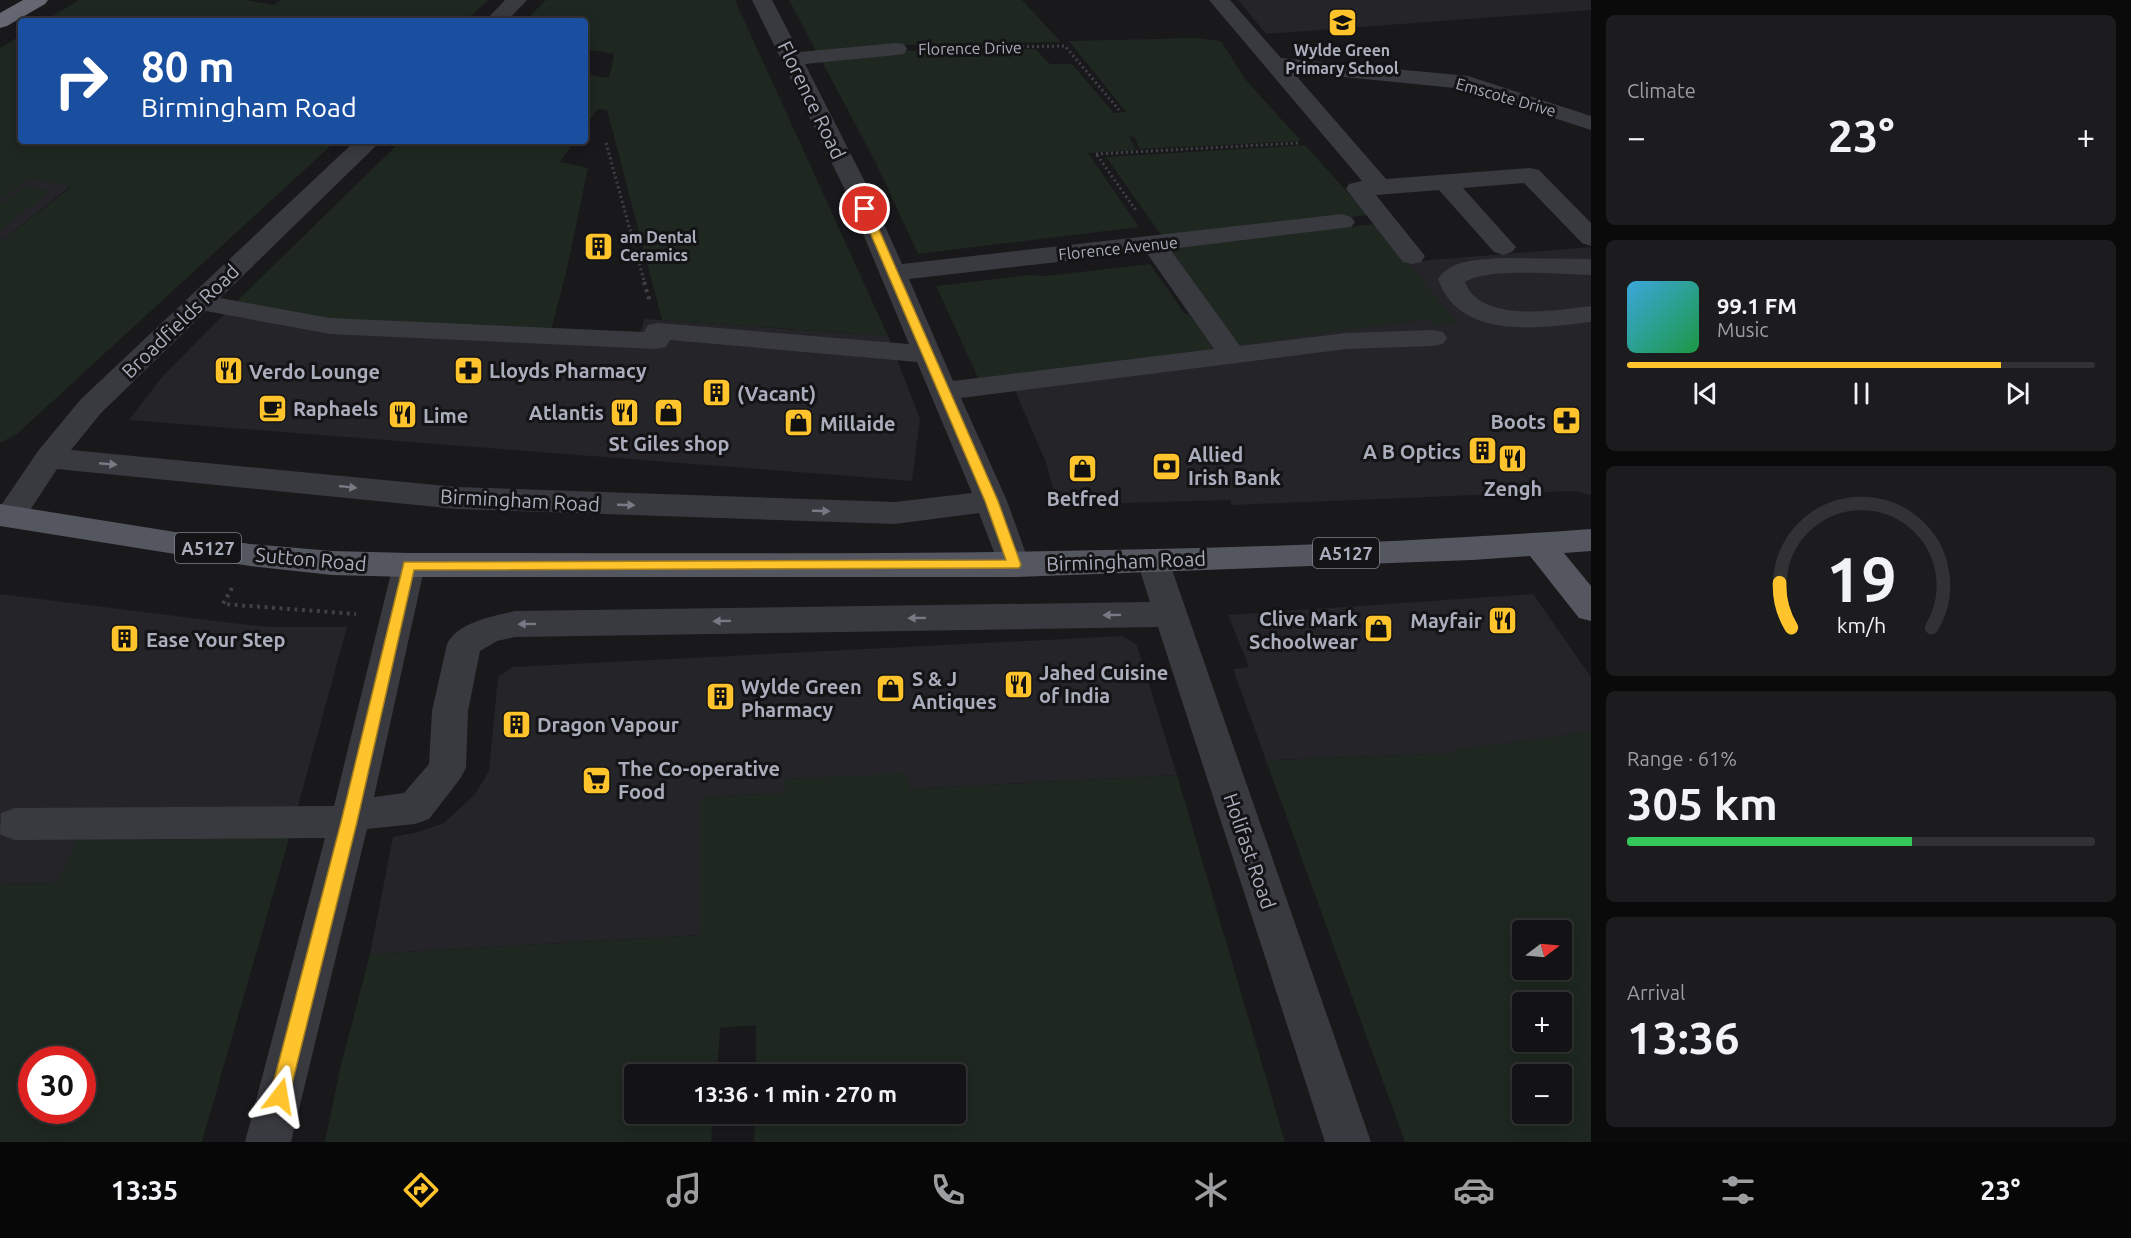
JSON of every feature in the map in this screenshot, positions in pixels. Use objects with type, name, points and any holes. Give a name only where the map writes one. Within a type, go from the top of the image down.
[{"type":"highway","points":[[0,22],[38,0]]},
{"type":"main road","name":"Sutton Road","points":[[5,516],[250,555],[332,563],[409,565]]},
{"type":"main road","name":"Birmingham Road","points":[[409,565],[1014,565],[1472,549],[1591,540]]},
{"type":"main road","points":[[1538,544],[1591,609]]},
{"type":"street","points":[[498,18],[517,0]]},
{"type":"street","name":"Florence Road","points":[[762,0],[856,188],[991,501],[1014,565]]},
{"type":"street","points":[[1220,0],[1380,187]]},
{"type":"street","name":"Florence Drive","points":[[792,58],[896,49]]},
{"type":"street","name":"Emscote Drive","points":[[1275,64],[1468,83],[1591,123]]},
{"type":"street","name":"Broadfields Road","points":[[5,516],[91,406],[366,144]]},
{"type":"street","points":[[1412,256],[1358,189],[1530,175],[1591,238]]},
{"type":"street","points":[[1445,182],[1503,247]]},
{"type":"street","name":"Florence Avenue","points":[[893,273],[1342,222]]},
{"type":"street","points":[[1154,244],[1233,355]]},
{"type":"street","points":[[1591,267],[1503,266],[1468,269],[1451,279],[1457,295],[1480,313],[1511,318],[1591,314]]},
{"type":"street","points":[[199,302],[330,326],[656,341],[658,331],[928,354]]},
{"type":"street","points":[[944,391],[1346,341],[1433,338]]},
{"type":"street","name":"Birmingham Road","points":[[49,458],[457,498],[895,513],[991,501]]},
{"type":"street","name":"Holifast Road","points":[[1153,561],[1348,1142]]},
{"type":"street","points":[[268,1142],[349,819],[409,565]]},
{"type":"street","points":[[15,824],[349,819],[415,808],[447,768],[450,711],[464,644],[487,631],[515,624],[1170,614]]},
{"type":"path","name":"Florence Drive","points":[[896,49],[1065,46],[1119,110]]},
{"type":"path","points":[[1154,244],[1147,225],[1096,154],[1341,140]]},
{"type":"path","points":[[606,143],[658,331]]},
{"type":"shaded area","points":[[79,0],[246,0],[274,5],[281,0],[488,0],[469,18],[49,18]]},
{"type":"shaded area","points":[[546,0],[735,0],[888,336],[662,320],[607,110],[598,109],[588,123],[588,74],[609,78],[614,54],[588,50],[588,18],[528,18]]},
{"type":"shaded area","points":[[789,0],[1022,0],[1061,42],[895,45],[817,53]]},
{"type":"shaded area","name":"Wylde Green Primary School","points":[[1238,0],[1591,0],[1591,10],[1266,34]]},
{"type":"shaded area","points":[[18,37],[18,144],[333,144],[17,434],[0,443],[0,242],[71,187],[30,178],[0,200],[0,48]]},
{"type":"shaded area","points":[[1195,38],[1221,41],[1246,80],[1301,141],[1140,149],[1134,137],[1129,136],[1136,150],[1088,153],[1139,227],[918,254],[875,161],[821,60],[902,51],[1035,49],[1050,64],[1072,64],[1114,113],[1126,112],[1069,41]]},
{"type":"shaded area","points":[[398,144],[573,144],[560,162],[588,168],[567,269],[551,331],[338,320],[235,303]]},
{"type":"shaded area","points":[[1305,145],[1368,215],[1164,239],[1106,157]]},
{"type":"shaded area","points":[[30,178],[71,186],[0,242],[0,200]]},
{"type":"shaded area","points":[[27,186],[51,191],[0,230],[0,204]]},
{"type":"shaded area","points":[[1375,224],[1457,322],[1434,326],[1428,319],[1238,345],[1169,247]]},
{"type":"shaded area","points":[[1591,247],[1591,495],[1574,491],[1232,505],[1230,500],[1057,505],[1047,465],[1008,374],[1428,319],[1434,325],[1456,322],[1406,262]]},
{"type":"shaded area","points":[[1150,264],[1185,314],[1189,314],[1214,349],[978,378],[936,286],[1029,275],[1045,276]]},
{"type":"shaded area","points":[[235,303],[338,320],[640,335],[644,319],[888,336],[920,419],[912,481],[129,420],[162,377]]},
{"type":"shaded area","points":[[0,594],[240,624],[274,627],[347,627],[290,835],[59,883],[0,884]]},
{"type":"shaded area","points":[[1533,594],[1591,677],[1591,732],[1456,750],[1458,753],[1274,760],[1267,763],[1233,669],[1249,667],[1228,615]]},
{"type":"shaded area","points":[[1122,636],[1137,645],[1177,775],[909,789],[907,774],[785,779],[786,793],[701,797],[701,935],[370,954],[393,837],[444,823],[475,794],[489,771],[498,677],[513,667]]},
{"type":"shaded area","points":[[1591,732],[1591,1142],[1405,1142],[1267,763],[1274,760],[1457,753],[1455,750]]},
{"type":"shaded area","points":[[907,773],[910,789],[1177,775],[1285,1142],[754,1142],[755,1124],[966,1124],[966,1064],[756,1064],[756,1025],[720,1028],[718,1064],[624,1064],[624,1124],[712,1124],[711,1142],[325,1142],[339,1073],[370,954],[701,935],[701,797],[785,793],[784,779]]},
{"type":"shaded area","points":[[80,833],[290,835],[202,1142],[0,1142],[0,884],[58,883]]},
{"type":"place","name":"Wylde Green Primary School","points":[[1342,22]]},
{"type":"place","name":"am Dental Ceramics","points":[[599,246]]},
{"type":"place","name":"Lloyds Pharmacy","points":[[468,370]]},
{"type":"place","name":"Verdo Lounge","points":[[228,371]]},
{"type":"place","name":"(Vacant)","points":[[716,393]]},
{"type":"place","name":"Raphaels","points":[[272,408]]},
{"type":"place","name":"Atlantis","points":[[625,412]]},
{"type":"place","name":"St Giles shop","points":[[669,413]]},
{"type":"place","name":"Lime","points":[[402,415]]},
{"type":"place","name":"Boots","points":[[1567,421]]},
{"type":"place","name":"Millaide","points":[[799,423]]},
{"type":"place","name":"A B Optics","points":[[1482,451]]},
{"type":"place","name":"Zengh","points":[[1513,458]]},
{"type":"place","name":"Allied Irish Bank","points":[[1167,466]]},
{"type":"place","name":"Betfred","points":[[1083,468]]},
{"type":"place","name":"Mayfair","points":[[1503,620]]},
{"type":"place","name":"Clive Mark Schoolwear","points":[[1379,629]]},
{"type":"place","name":"Ease Your Step","points":[[125,639]]},
{"type":"place","name":"Jahed Cuisine of India","points":[[1018,684]]},
{"type":"place","name":"S & J Antiques","points":[[891,689]]},
{"type":"place","name":"Wylde Green Pharmacy","points":[[720,697]]},
{"type":"place","name":"Dragon Vapour","points":[[516,724]]},
{"type":"place","name":"The Co-operative Food","points":[[597,780]]},
{"type":"route","points":[[280,1096],[349,822],[409,565],[641,567],[1014,565],[991,501],[865,209]]}]
